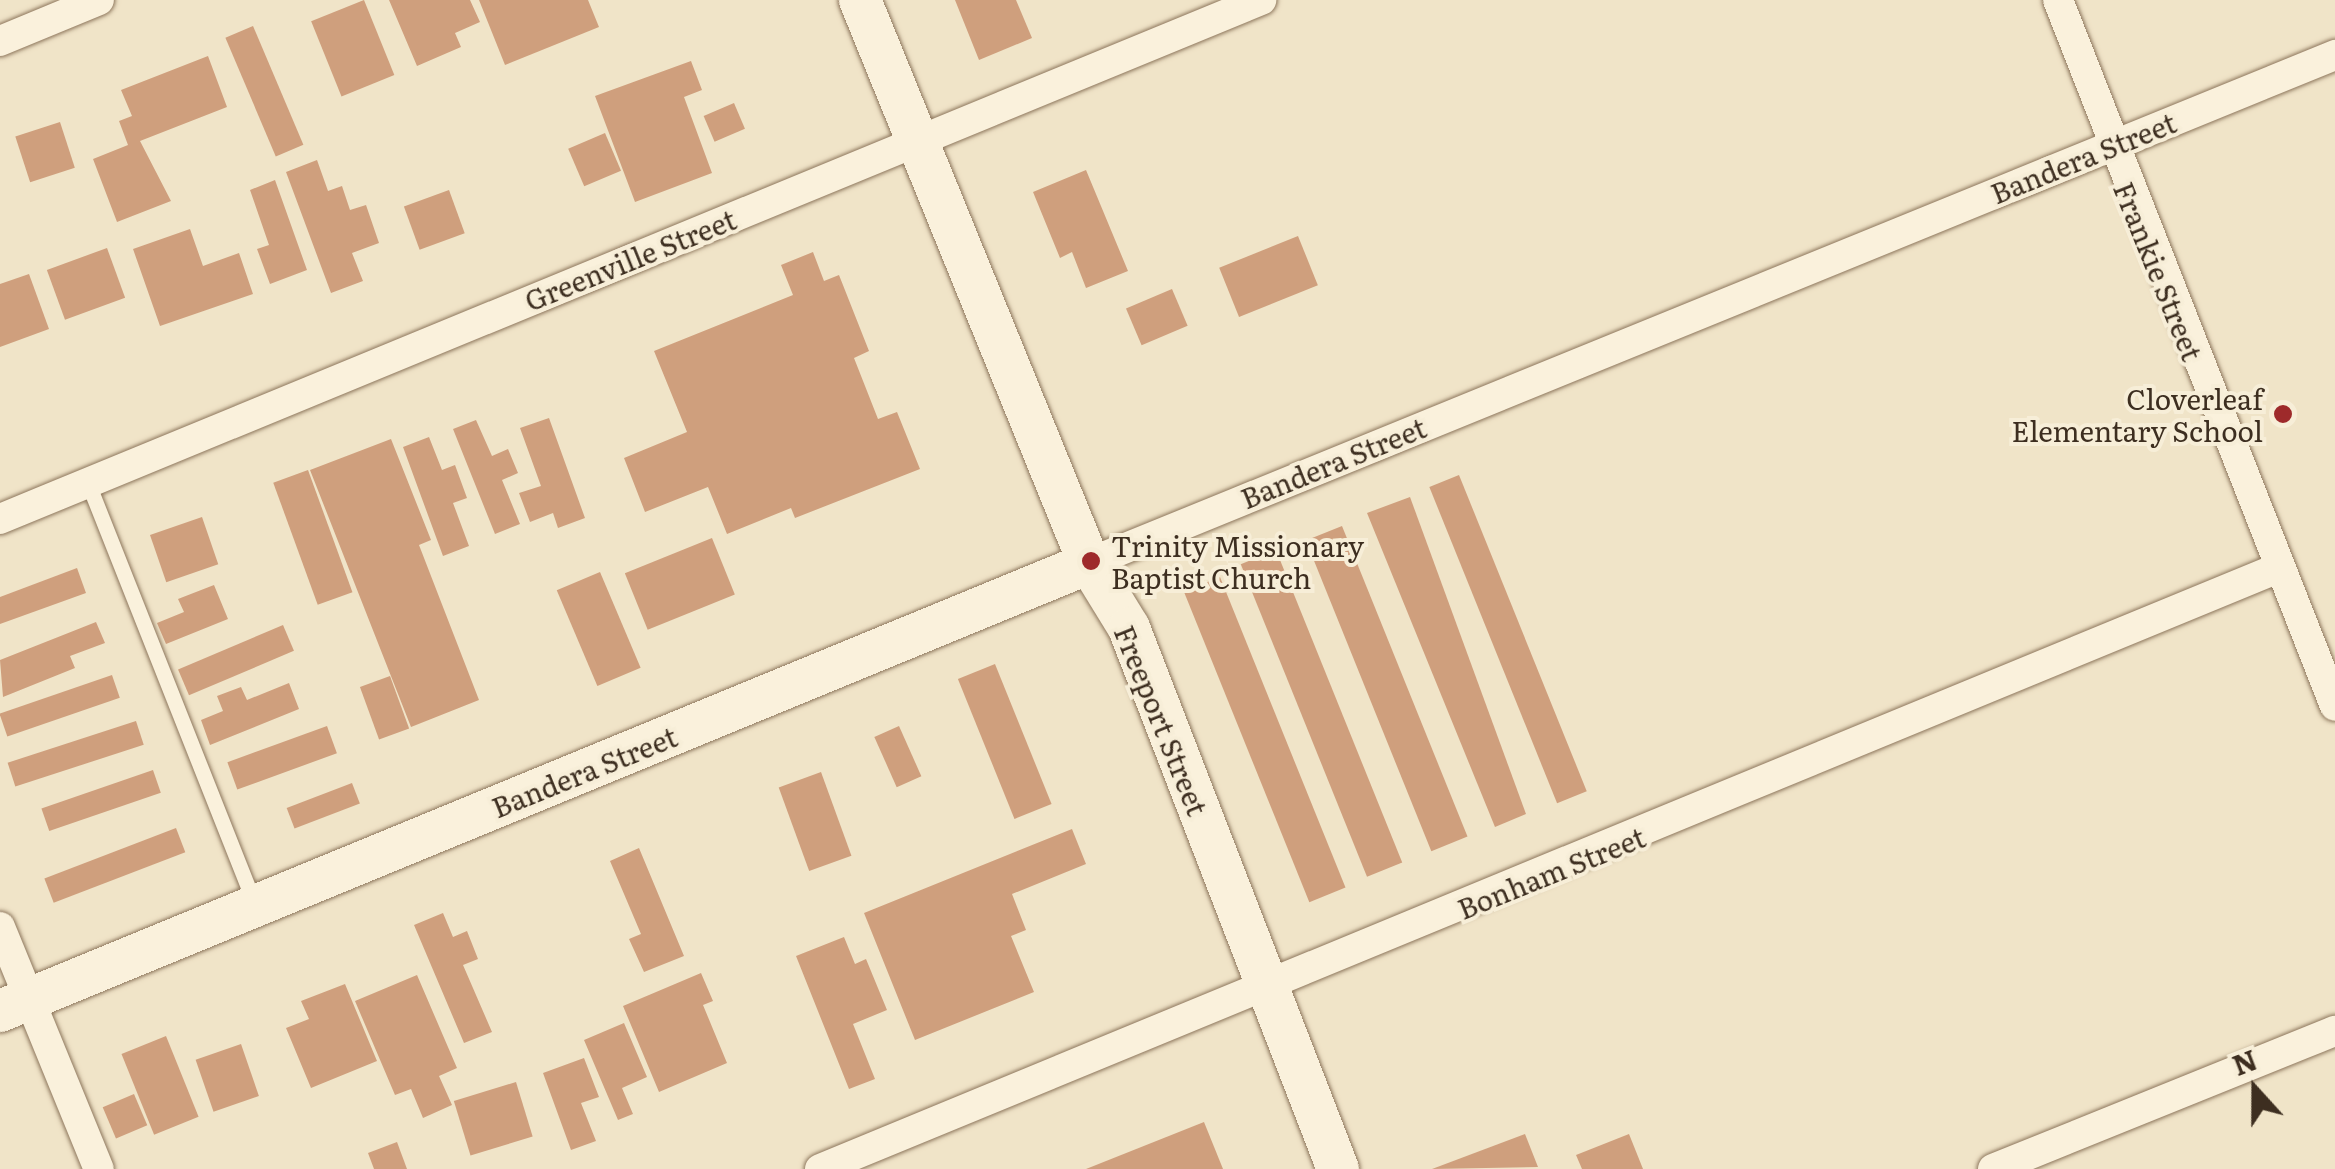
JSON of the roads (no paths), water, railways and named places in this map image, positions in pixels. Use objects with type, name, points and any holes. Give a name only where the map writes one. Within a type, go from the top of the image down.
[{"type":"main road","name":"Freeport Street","points":[[860,0],[1089,563],[1129,628],[1338,1169]]},
{"type":"main road","name":"Bandera Street","points":[[15,1005],[1089,563]]},
{"type":"street","points":[[0,41],[99,0]]},
{"type":"street","name":"Greenville Street","points":[[0,519],[1260,0]]},
{"type":"street","name":"Frankie Street","points":[[2058,0],[2109,146],[2335,706]]},
{"type":"street","name":"Bandera Street","points":[[1089,563],[2335,55]]},
{"type":"street","name":"Bonham Street","points":[[820,1169],[2278,568]]},
{"type":"street","points":[[0,927],[15,1005],[100,1169]]},
{"type":"street","points":[[1993,1169],[2335,1031]]},
{"type":"lane","points":[[88,482],[256,906]]},
{"type":"place","name":"Cloverleaf Elementary School","points":[[2283,414]]},
{"type":"place","name":"Trinity Missionary Baptist Church","points":[[1091,561]]}]
